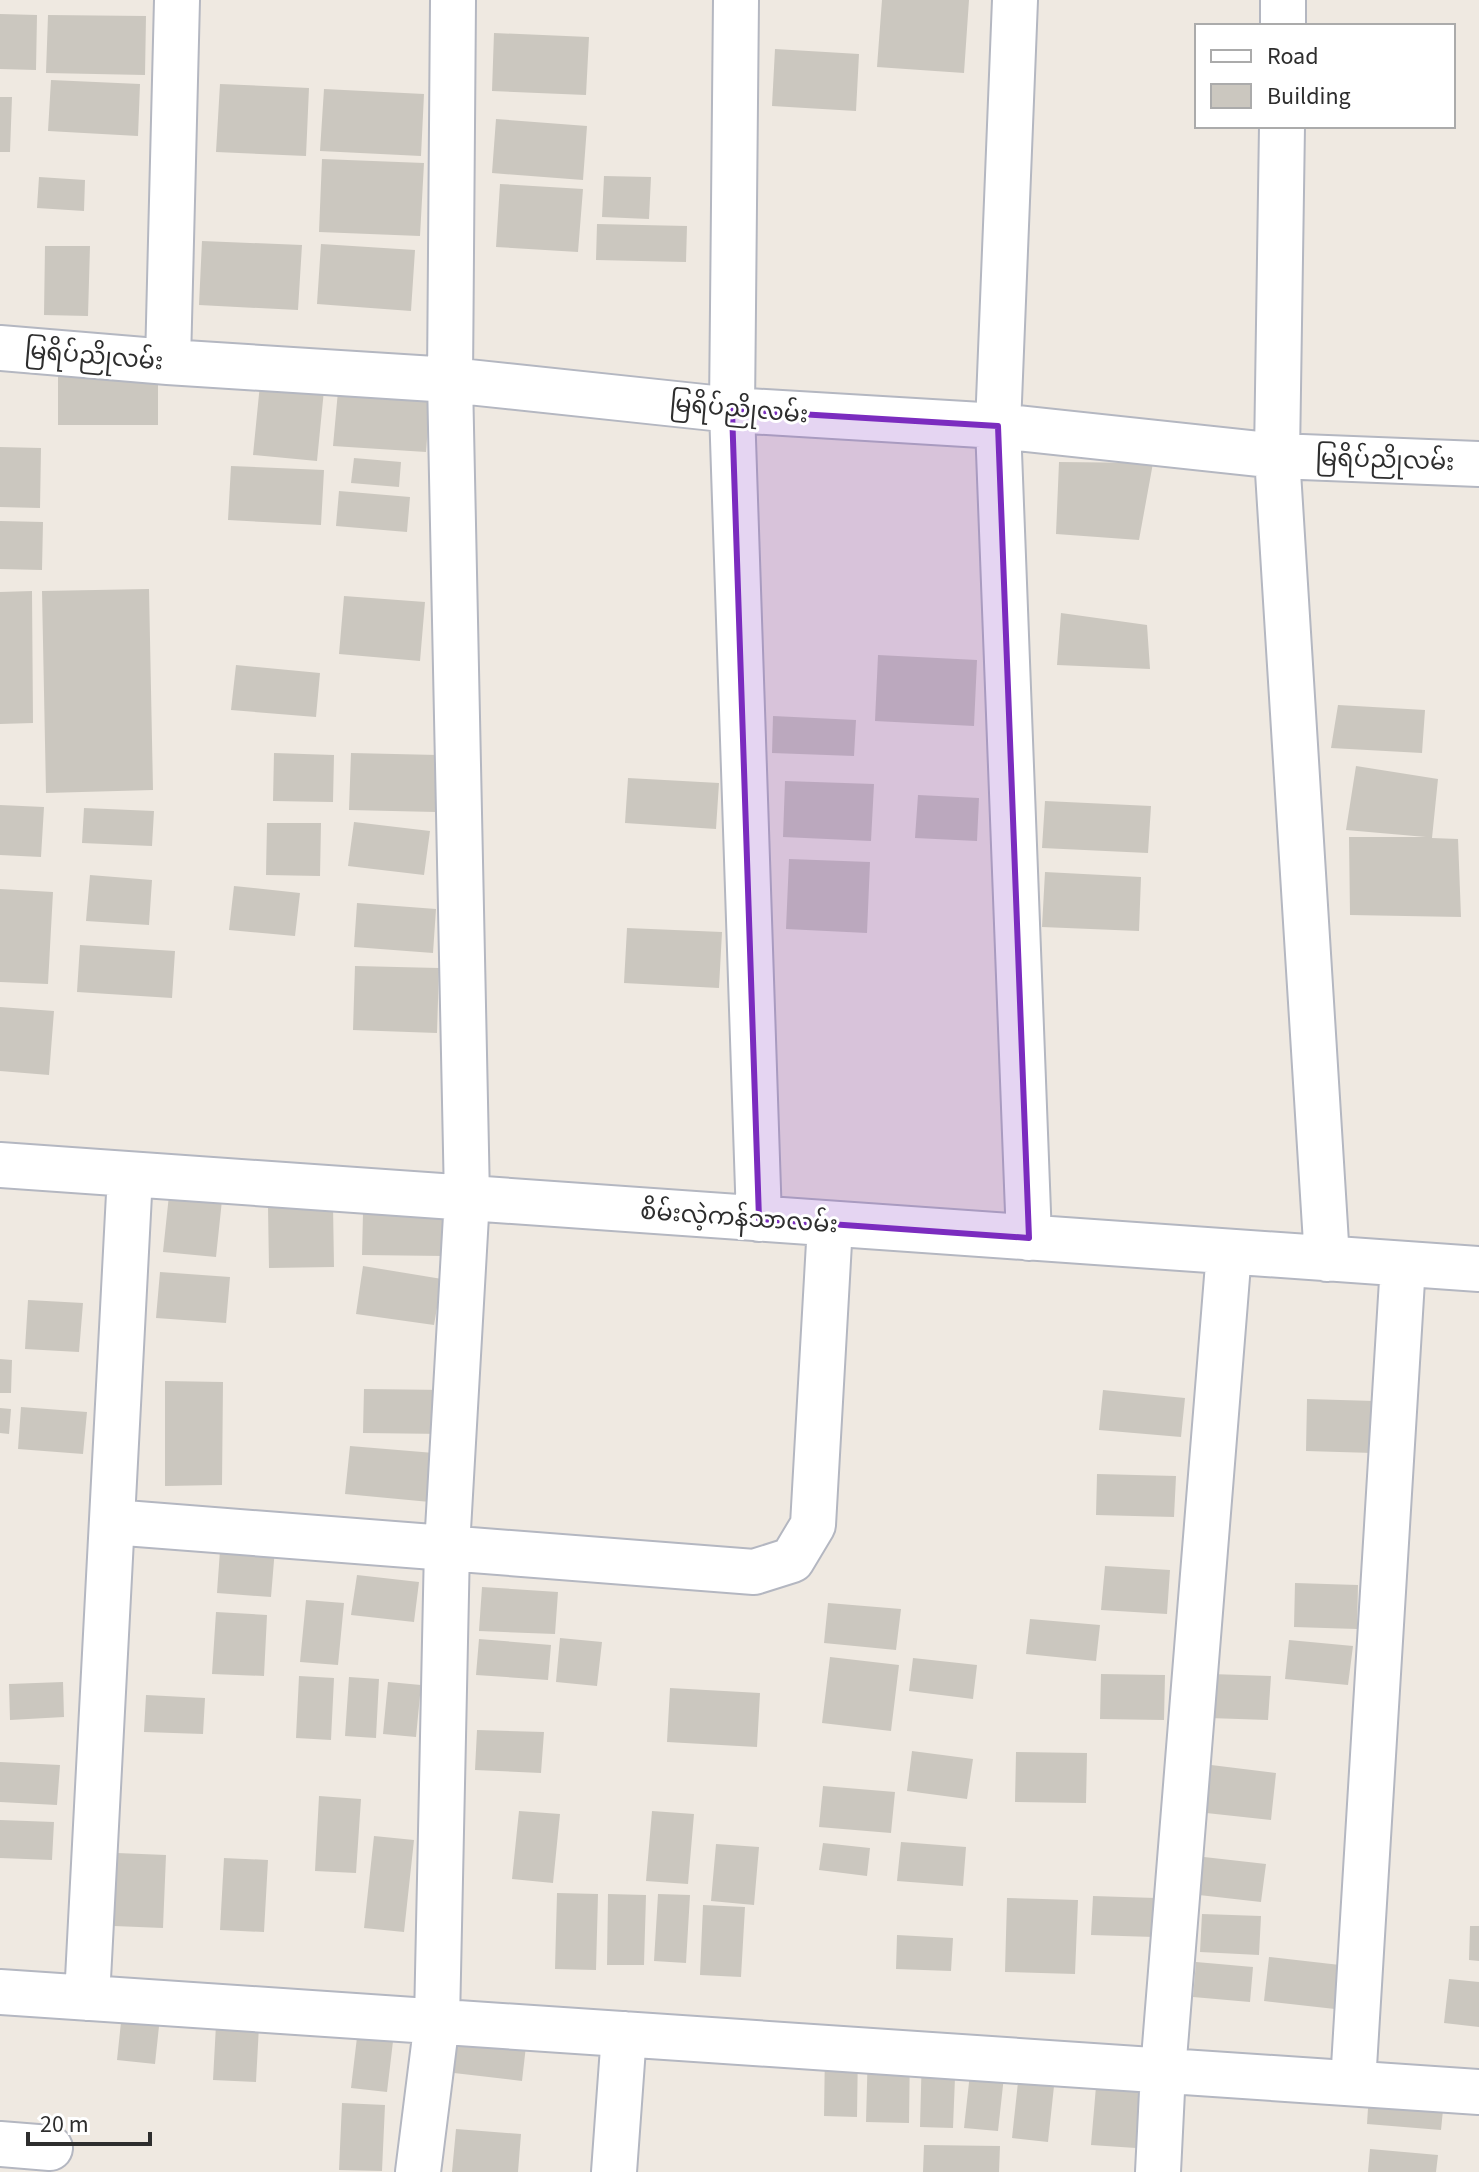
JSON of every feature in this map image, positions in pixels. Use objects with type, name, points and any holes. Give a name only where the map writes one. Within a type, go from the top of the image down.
[{"type":"street","points":[[168,362],[177,0]]},
{"type":"street","points":[[418,2172],[437,2021],[447,1547],[467,1198],[450,380],[453,0]]},
{"type":"street","points":[[736,0],[732,410],[759,1219]]},
{"type":"street","points":[[1015,0],[998,426],[1029,1238]]},
{"type":"street","points":[[1283,0],[1283,24]]},
{"type":"street","points":[[1282,128],[1277,456],[1327,1259]]},
{"type":"street","name":"မြရိပ်ညိုလမ်း","points":[[0,348],[450,380],[732,410],[998,426],[1277,456],[1479,464]]},
{"type":"street","name":"စိမ်းလဲ့ကန်သာလမ်း","points":[[0,1165],[1479,1269]]},
{"type":"street","points":[[87,1998],[130,1175]]},
{"type":"street","points":[[112,1522],[754,1572],[792,1560],[813,1525],[830,1225]]},
{"type":"street","points":[[1158,2172],[1163,2071],[1229,1252]]},
{"type":"street","points":[[1353,2083],[1403,1264]]},
{"type":"street","points":[[0,1992],[1479,2092]]},
{"type":"street","points":[[614,2172],[624,2034]]},
{"type":"street","points":[[0,2144],[50,2148]]},
{"type":"highlighted area","points":[[732,410],[998,426],[1029,1238],[759,1219]]},
{"type":"building","points":[[882,0],[969,0],[964,73],[877,67]]},
{"type":"building","points":[[0,14],[37,15],[36,70],[0,69]]},
{"type":"building","points":[[48,15],[146,16],[145,75],[46,73]]},
{"type":"building","points":[[494,33],[589,37],[586,95],[492,91]]},
{"type":"building","points":[[775,49],[859,54],[856,111],[772,106]]},
{"type":"building","points":[[51,80],[140,84],[138,136],[48,131]]},
{"type":"building","points":[[220,84],[309,88],[306,156],[216,152]]},
{"type":"building","points":[[324,89],[424,94],[421,156],[320,151]]},
{"type":"building","points":[[0,97],[12,97],[10,152],[0,152]]},
{"type":"building","points":[[496,119],[587,126],[583,180],[492,173]]},
{"type":"building","points":[[322,159],[424,163],[420,236],[319,232]]},
{"type":"building","points":[[604,176],[651,177],[649,219],[602,217]]},
{"type":"building","points":[[39,177],[85,180],[84,211],[37,208]]},
{"type":"building","points":[[500,184],[583,189],[578,252],[496,247]]},
{"type":"building","points":[[597,224],[687,226],[686,262],[596,260]]},
{"type":"building","points":[[202,241],[302,245],[298,310],[199,305]]},
{"type":"building","points":[[321,244],[415,250],[411,311],[317,304]]},
{"type":"building","points":[[45,246],[90,246],[88,316],[44,315]]},
{"type":"building","points":[[58,375],[158,375],[158,425],[58,425]]},
{"type":"building","points":[[339,380],[431,387],[426,452],[333,446]]},
{"type":"building","points":[[260,384],[324,390],[317,461],[253,455]]},
{"type":"building","points":[[0,447],[41,448],[40,508],[0,507]]},
{"type":"building","points":[[354,458],[401,462],[399,487],[351,483]]},
{"type":"building","points":[[1059,462],[1153,463],[1139,540],[1056,534]]},
{"type":"building","points":[[231,466],[324,470],[321,525],[228,520]]},
{"type":"building","points":[[339,491],[410,497],[407,532],[336,526]]},
{"type":"building","points":[[0,521],[43,522],[42,570],[0,569]]},
{"type":"building","points":[[149,589],[153,790],[46,793],[42,591]]},
{"type":"building","points":[[32,591],[33,723],[0,724],[0,592]]},
{"type":"building","points":[[344,596],[425,602],[420,661],[339,654]]},
{"type":"building","points":[[1061,613],[1147,625],[1150,669],[1057,665]]},
{"type":"building","points":[[878,655],[977,660],[974,726],[875,721]]},
{"type":"building","points":[[236,665],[320,673],[316,717],[231,710]]},
{"type":"building","points":[[1338,705],[1425,710],[1422,753],[1331,748]]},
{"type":"building","points":[[773,716],[856,720],[854,756],[772,753]]},
{"type":"building","points":[[274,753],[334,755],[333,802],[273,801]]},
{"type":"building","points":[[351,753],[438,755],[436,812],[349,810]]},
{"type":"building","points":[[1356,766],[1438,779],[1432,838],[1458,839],[1461,917],[1350,915],[1349,837],[1426,837],[1346,830]]},
{"type":"building","points":[[628,778],[719,783],[716,829],[625,823]]},
{"type":"building","points":[[785,781],[874,784],[871,841],[783,837]]},
{"type":"building","points":[[918,795],[979,798],[977,841],[915,838]]},
{"type":"building","points":[[1045,801],[1151,806],[1148,853],[1042,848]]},
{"type":"building","points":[[0,805],[44,807],[41,857],[0,855]]},
{"type":"building","points":[[84,808],[154,811],[152,846],[82,843]]},
{"type":"building","points":[[354,822],[430,831],[424,875],[348,866]]},
{"type":"building","points":[[267,823],[321,823],[320,876],[266,875]]},
{"type":"building","points":[[789,859],[870,862],[867,933],[786,929]]},
{"type":"building","points":[[1045,872],[1141,877],[1139,931],[1042,927]]},
{"type":"building","points":[[90,875],[152,880],[149,925],[86,921]]},
{"type":"building","points":[[234,886],[300,893],[295,936],[229,930]]},
{"type":"building","points":[[0,889],[53,892],[48,984],[0,982]]},
{"type":"building","points":[[357,903],[436,909],[433,953],[354,947]]},
{"type":"building","points":[[627,928],[722,932],[719,988],[624,983]]},
{"type":"building","points":[[80,945],[175,951],[172,998],[77,992]]},
{"type":"building","points":[[355,966],[439,968],[437,1033],[353,1030]]},
{"type":"building","points":[[0,1007],[54,1011],[49,1075],[0,1071]]},
{"type":"building","points":[[171,1176],[224,1181],[216,1257],[163,1252]]},
{"type":"building","points":[[333,1205],[334,1267],[269,1268],[268,1207]]},
{"type":"building","points":[[363,1213],[446,1214],[445,1256],[362,1255]]},
{"type":"building","points":[[363,1266],[442,1279],[434,1325],[356,1314]]},
{"type":"building","points":[[160,1272],[230,1277],[226,1323],[156,1318]]},
{"type":"building","points":[[28,1300],[83,1303],[79,1352],[25,1349]]},
{"type":"building","points":[[0,1359],[12,1360],[11,1393],[0,1393]]},
{"type":"building","points":[[165,1381],[223,1382],[222,1485],[165,1486]]},
{"type":"building","points":[[364,1389],[447,1390],[446,1434],[363,1433]]},
{"type":"building","points":[[1103,1390],[1185,1398],[1181,1437],[1099,1430]]},
{"type":"building","points":[[1307,1399],[1374,1401],[1373,1453],[1306,1451]]},
{"type":"building","points":[[21,1407],[87,1412],[83,1454],[18,1449]]},
{"type":"building","points":[[0,1408],[11,1409],[9,1434],[0,1433]]},
{"type":"building","points":[[350,1446],[434,1453],[430,1502],[345,1494]]},
{"type":"building","points":[[1097,1474],[1176,1476],[1174,1517],[1096,1515]]},
{"type":"building","points":[[223,1508],[278,1512],[271,1597],[217,1593]]},
{"type":"building","points":[[1105,1566],[1170,1570],[1167,1614],[1101,1610]]},
{"type":"building","points":[[357,1575],[419,1582],[414,1622],[351,1615]]},
{"type":"building","points":[[1295,1583],[1358,1585],[1357,1629],[1294,1627]]},
{"type":"building","points":[[482,1587],[558,1592],[555,1634],[479,1631]]},
{"type":"building","points":[[306,1600],[344,1603],[338,1665],[300,1662]]},
{"type":"building","points":[[828,1603],[901,1609],[896,1650],[824,1643]]},
{"type":"building","points":[[216,1612],[267,1615],[264,1676],[212,1674]]},
{"type":"building","points":[[1030,1619],[1100,1625],[1096,1661],[1026,1654]]},
{"type":"building","points":[[560,1638],[602,1642],[597,1686],[556,1682]]},
{"type":"building","points":[[479,1639],[551,1645],[548,1680],[476,1675]]},
{"type":"building","points":[[1289,1640],[1353,1646],[1348,1685],[1285,1679]]},
{"type":"building","points":[[830,1657],[899,1665],[891,1731],[822,1723]]},
{"type":"building","points":[[913,1658],[977,1665],[973,1699],[909,1691]]},
{"type":"building","points":[[1101,1674],[1165,1675],[1164,1720],[1100,1719]]},
{"type":"building","points":[[1211,1674],[1271,1676],[1268,1720],[1209,1718]]},
{"type":"building","points":[[299,1676],[334,1678],[331,1740],[296,1738]]},
{"type":"building","points":[[349,1677],[379,1679],[376,1738],[345,1736]]},
{"type":"building","points":[[63,1682],[64,1717],[10,1720],[9,1684]]},
{"type":"building","points":[[388,1682],[421,1685],[416,1737],[383,1734]]},
{"type":"building","points":[[670,1688],[760,1693],[757,1747],[667,1742]]},
{"type":"building","points":[[146,1695],[205,1698],[203,1734],[144,1732]]},
{"type":"building","points":[[477,1730],[544,1732],[541,1773],[475,1770]]},
{"type":"building","points":[[912,1751],[973,1759],[967,1799],[907,1791]]},
{"type":"building","points":[[1016,1752],[1087,1753],[1086,1803],[1015,1802]]},
{"type":"building","points":[[0,1762],[60,1765],[57,1805],[0,1802]]},
{"type":"building","points":[[1203,1764],[1276,1773],[1271,1820],[1197,1812]]},
{"type":"building","points":[[823,1786],[895,1792],[891,1833],[819,1827]]},
{"type":"building","points":[[319,1796],[361,1799],[356,1873],[315,1871]]},
{"type":"building","points":[[519,1811],[560,1814],[553,1883],[512,1879]]},
{"type":"building","points":[[652,1811],[694,1814],[688,1884],[646,1881]]},
{"type":"building","points":[[0,1820],[54,1822],[52,1860],[0,1858]]},
{"type":"building","points":[[374,1836],[414,1840],[404,1932],[364,1928]]},
{"type":"building","points":[[901,1842],[966,1847],[963,1886],[897,1881]]},
{"type":"building","points":[[823,1843],[870,1848],[867,1876],[819,1870]]},
{"type":"building","points":[[716,1844],[759,1847],[754,1905],[711,1901]]},
{"type":"building","points":[[117,1853],[166,1855],[163,1928],[114,1926]]},
{"type":"building","points":[[1204,1857],[1266,1864],[1261,1902],[1199,1895]]},
{"type":"building","points":[[224,1858],[268,1860],[264,1932],[220,1930]]},
{"type":"building","points":[[557,1893],[598,1894],[596,1970],[555,1969]]},
{"type":"building","points":[[608,1894],[646,1895],[644,1965],[607,1965]]},
{"type":"building","points":[[658,1894],[690,1895],[686,1963],[654,1961]]},
{"type":"building","points":[[1093,1896],[1156,1898],[1154,1937],[1091,1935]]},
{"type":"building","points":[[1007,1898],[1078,1900],[1075,1974],[1005,1972]]},
{"type":"building","points":[[703,1905],[745,1907],[741,1977],[700,1975]]},
{"type":"building","points":[[1202,1914],[1261,1916],[1259,1955],[1200,1952]]},
{"type":"building","points":[[1470,1926],[1479,1926],[1479,1961],[1469,1960]]},
{"type":"building","points":[[897,1935],[953,1938],[951,1971],[896,1969]]},
{"type":"building","points":[[1269,1957],[1340,1965],[1335,2009],[1264,2001]]},
{"type":"building","points":[[1196,1962],[1253,1967],[1250,2002],[1193,1997]]},
{"type":"building","points":[[1449,1979],[1479,1982],[1479,2027],[1444,2023]]},
{"type":"building","points":[[124,1994],[162,1998],[155,2064],[117,2060]]},
{"type":"building","points":[[217,2006],[260,2007],[256,2082],[213,2080]]},
{"type":"building","points":[[360,2012],[396,2016],[387,2092],[351,2088]]},
{"type":"building","points":[[459,2029],[527,2037],[522,2081],[454,2073]]},
{"type":"building","points":[[858,2047],[857,2117],[824,2116],[825,2048]]},
{"type":"building","points":[[868,2047],[910,2047],[909,2123],[866,2122]]},
{"type":"building","points":[[922,2051],[956,2052],[953,2128],[920,2127]]},
{"type":"building","points":[[1021,2054],[1057,2058],[1048,2142],[1012,2138]]},
{"type":"building","points":[[972,2055],[1006,2058],[998,2131],[964,2128]]},
{"type":"building","points":[[1098,2063],[1144,2066],[1136,2148],[1091,2145]]},
{"type":"building","points":[[1369,2093],[1444,2100],[1441,2130],[1367,2124]]},
{"type":"building","points":[[342,2103],[385,2105],[382,2171],[339,2170]]},
{"type":"building","points":[[456,2129],[521,2134],[518,2172],[452,2172]]},
{"type":"building","points":[[924,2145],[1000,2146],[999,2172],[923,2172]]},
{"type":"building","points":[[1370,2149],[1438,2155],[1436,2172],[1368,2172]]}]
